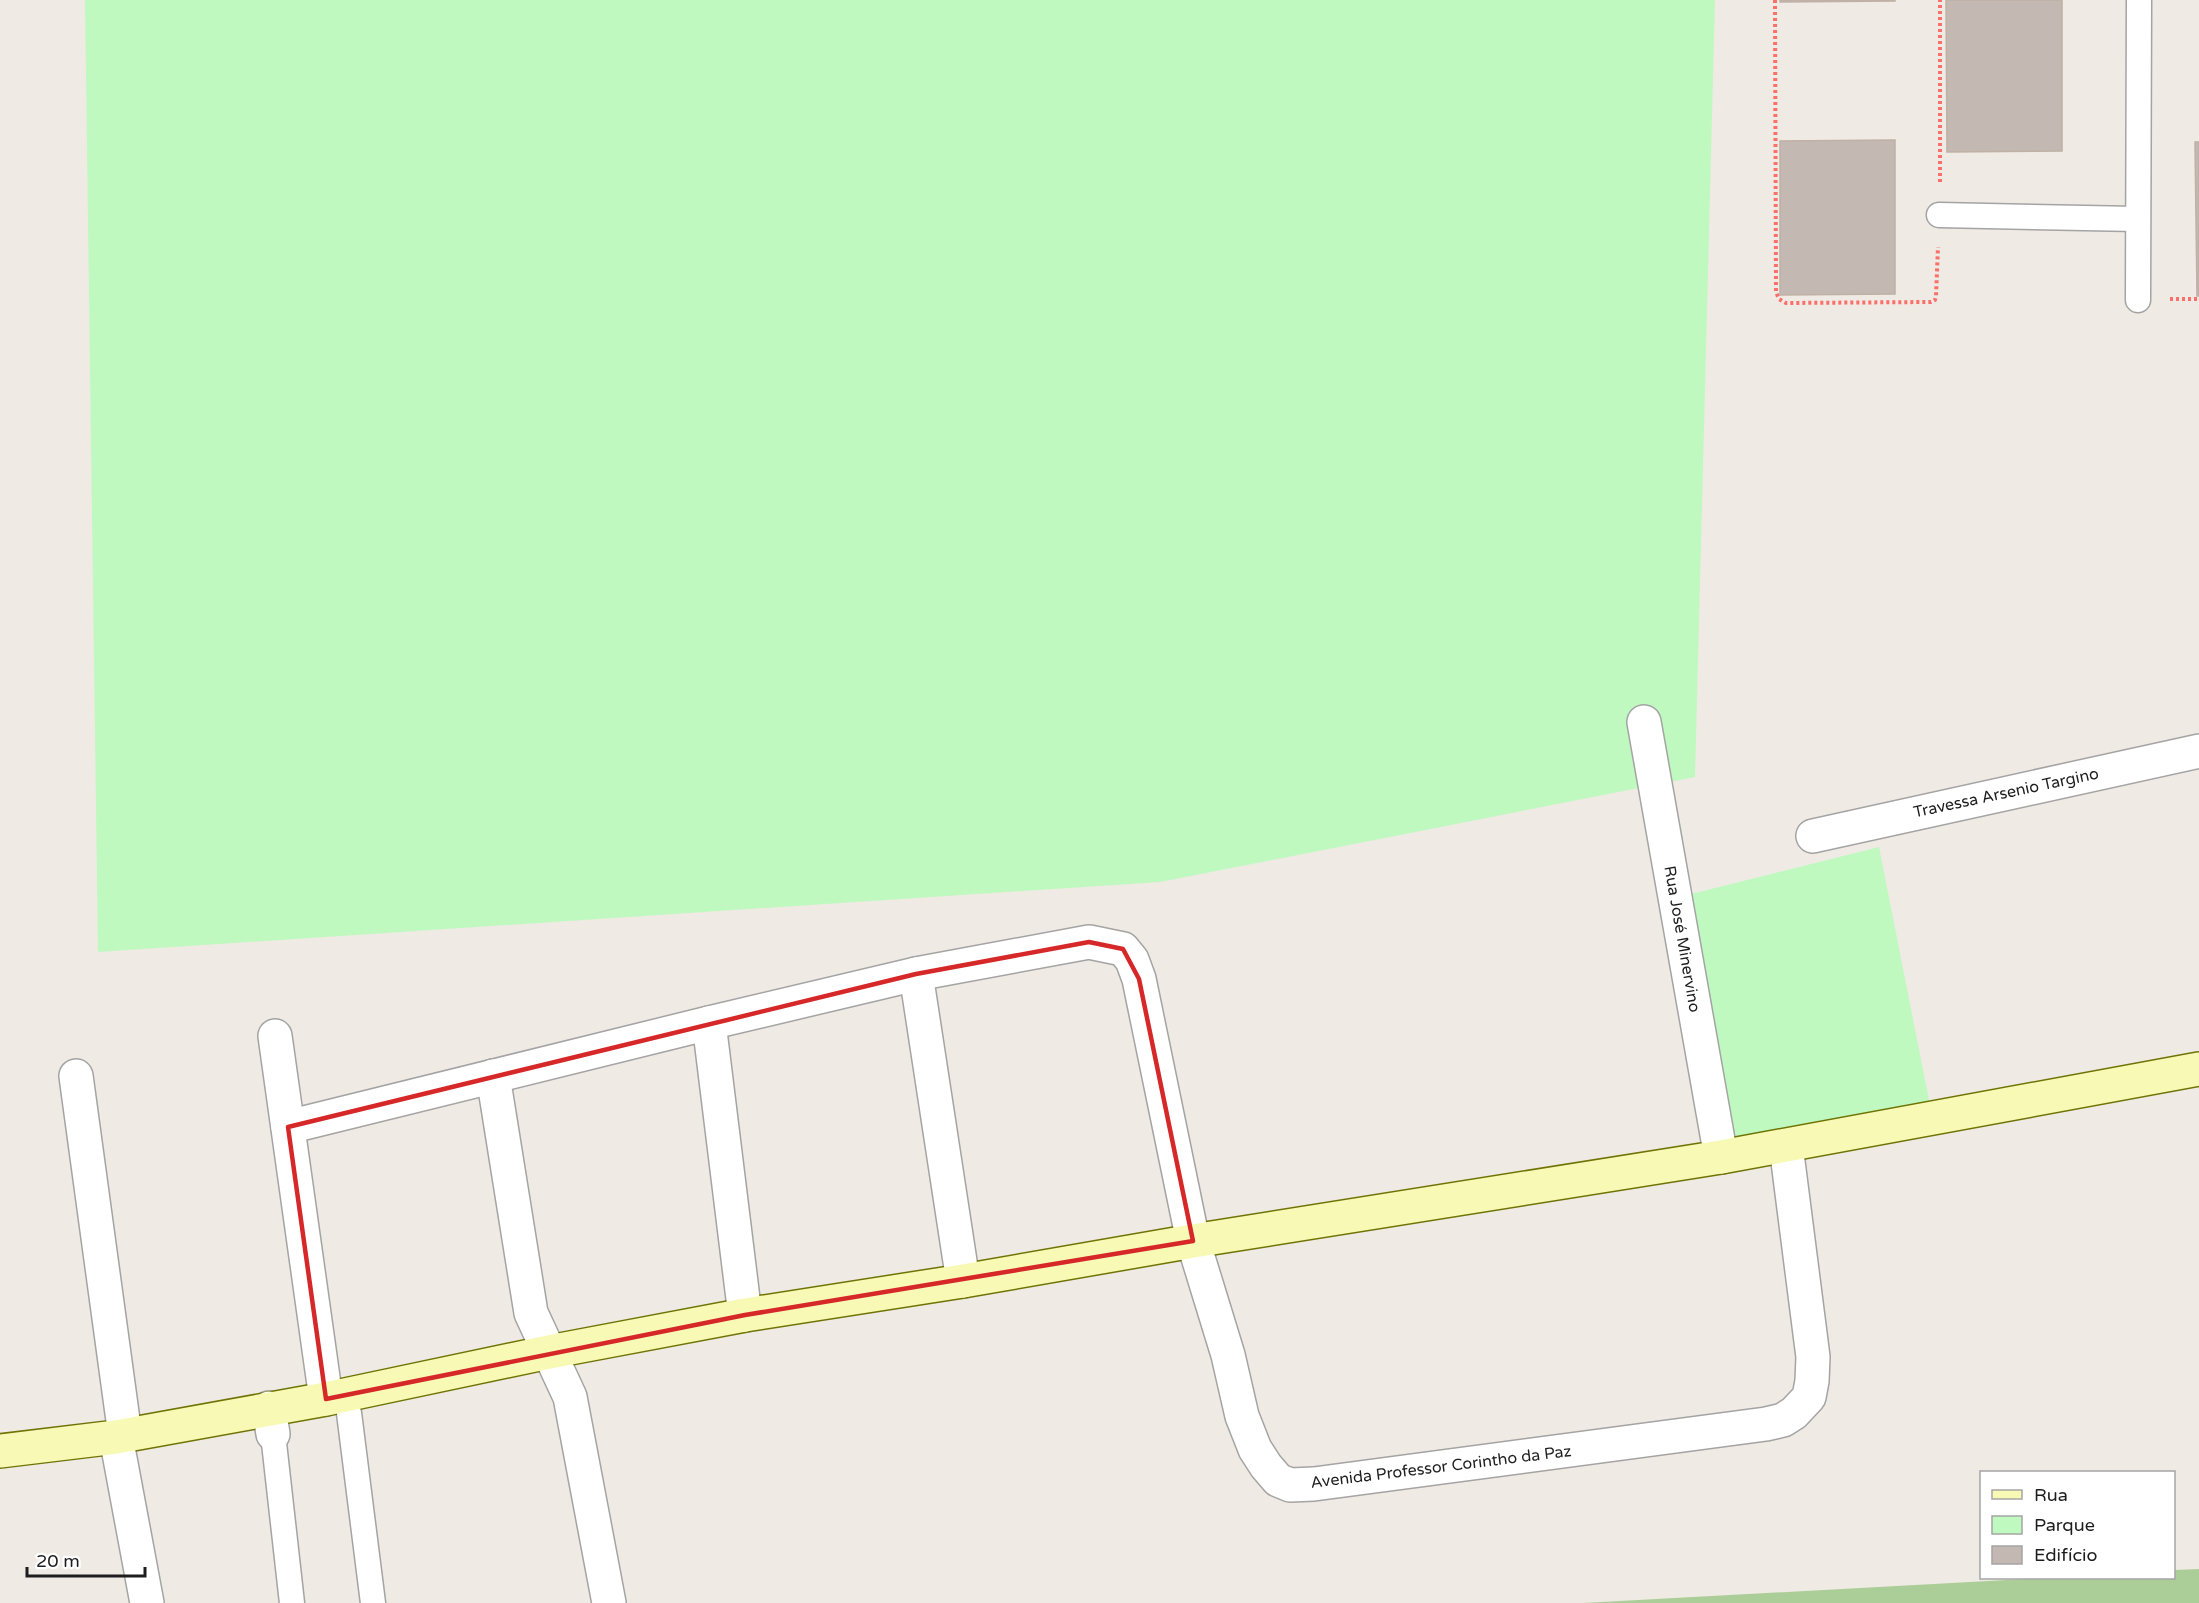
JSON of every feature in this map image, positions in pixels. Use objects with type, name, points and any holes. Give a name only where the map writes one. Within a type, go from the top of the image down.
[{"type":"street","name":"Rua José Minervino","points":[[1644,722],[1721,1157]]},
{"type":"street","name":"Travessa Arsenio Targino","points":[[1813,836],[2199,751]]},
{"type":"street","name":"Avenida Professor Corintho da Paz","points":[[916,974],[1089,942],[1123,949],[1132,960],[1139,979],[1193,1241],[1228,1355],[1242,1416],[1266,1466],[1278,1480],[1290,1485],[1337,1481],[1783,1420],[1794,1413],[1809,1397],[1813,1357],[1786,1146]]},
{"type":"street","points":[[288,1127],[916,974],[963,1281]]},
{"type":"street","points":[[709,1023],[745,1315]]},
{"type":"street","points":[[274,1036],[288,1127],[341,1402]]},
{"type":"street","points":[[0,1451],[271,1421],[549,1352],[745,1315],[1721,1157],[2199,1069]]},
{"type":"street","points":[[76,1076],[120,1436],[147,1603]]},
{"type":"street","points":[[493,1076],[531,1313],[570,1397],[609,1603]]},
{"type":"lane","points":[[2139,0],[2137,219],[2139,300]]},
{"type":"lane","points":[[1939,214],[2137,219]]},
{"type":"lane","points":[[341,1402],[373,1603]]},
{"type":"lane","points":[[271,1421],[292,1603]]},
{"type":"path","points":[[1775,0],[1776,292],[1779,299],[1786,303],[1931,302],[1935,300],[1939,214],[1940,0]]},
{"type":"highlighted area","points":[[1089,942],[1123,949],[1139,979],[1193,1241],[745,1315],[326,1399],[288,1127],[916,974]]},
{"type":"green space","points":[[85,0],[1715,0],[1695,777],[1160,882],[98,952]]},
{"type":"green space","points":[[1879,847],[1931,1110],[1728,1144],[1691,894]]},
{"type":"green space","points":[[2199,1569],[2199,1603],[1583,1603],[2024,1579],[2175,1579],[2175,1570]]},
{"type":"building","points":[[1780,0],[1895,0],[1895,1],[1780,2]]},
{"type":"building","points":[[1946,0],[2062,0],[2062,151],[1947,152]]},
{"type":"building","points":[[1895,140],[1895,294],[1780,295],[1780,141]]},
{"type":"building","points":[[2195,142],[2199,142],[2199,296],[2197,296]]}]
